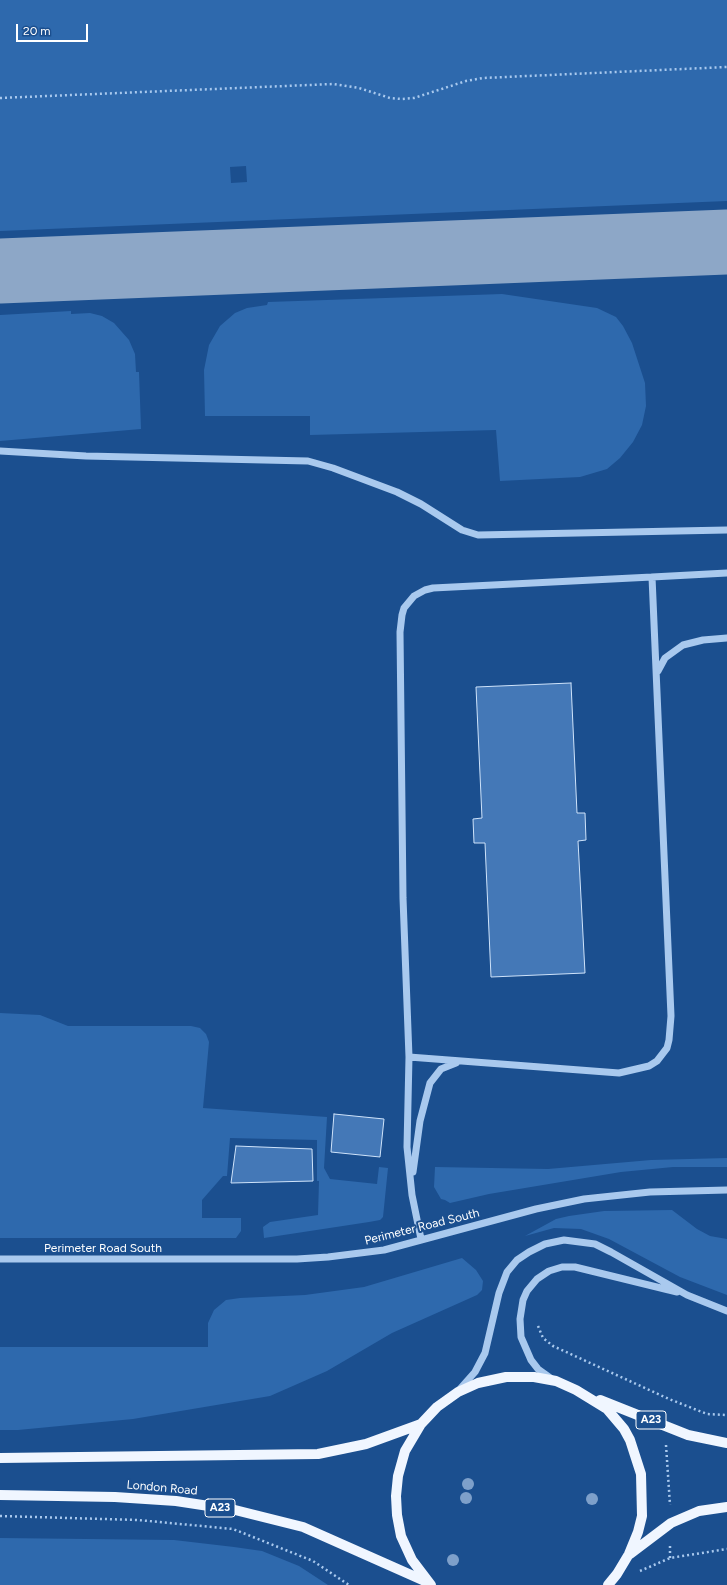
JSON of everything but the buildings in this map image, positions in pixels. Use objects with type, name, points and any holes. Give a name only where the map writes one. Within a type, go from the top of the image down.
[{"type":"main road","points":[[429,1583],[412,1560],[401,1536],[397,1515],[396,1496],[398,1476],[405,1452],[421,1424],[437,1407],[458,1392],[478,1383],[506,1377],[534,1377],[556,1381],[596,1401],[615,1417],[624,1429],[635,1451],[642,1481],[642,1516],[638,1532],[629,1554],[617,1574],[608,1585]]},
{"type":"main road","name":"A23","points":[[576,1390],[665,1426],[700,1438],[727,1443]]},
{"type":"main road","points":[[0,1458],[318,1454],[366,1444],[421,1424]]},
{"type":"main road","name":"London Road","points":[[0,1495],[130,1498],[176,1501],[235,1510],[303,1527],[429,1583]]},
{"type":"main road","points":[[629,1554],[671,1523],[699,1511],[727,1507]]},
{"type":"street","points":[[0,451],[86,456],[308,462],[333,468],[402,494],[421,504],[462,530],[478,535],[727,530]]},
{"type":"street","points":[[421,1239],[411,1186],[408,1147],[409,1057],[403,898],[400,632],[404,608],[420,592],[442,586],[727,573]]},
{"type":"street","points":[[409,1057],[618,1073],[649,1066],[657,1061],[667,1048],[671,1016],[661,814],[657,673],[652,577]]},
{"type":"street","points":[[657,673],[665,658],[683,645],[697,641],[727,638]]},
{"type":"street","points":[[411,1186],[419,1126],[430,1083],[441,1069],[452,1064],[466,1062]]},
{"type":"street","name":"Perimeter Road South","points":[[0,1259],[297,1259],[372,1252],[536,1209],[584,1199],[650,1192],[727,1190]]},
{"type":"street","points":[[458,1392],[482,1361],[488,1344],[502,1281],[507,1272],[517,1260],[529,1252],[546,1244],[564,1240],[595,1244],[687,1295],[727,1311]]},
{"type":"street","points":[[556,1381],[538,1369],[525,1349],[521,1337],[520,1319],[523,1300],[527,1290],[537,1279],[549,1271],[562,1267],[575,1267],[687,1295]]},
{"type":"path","points":[[0,98],[333,84],[359,88],[390,98],[402,99],[414,98],[466,81],[483,78],[727,67]]},
{"type":"path","points":[[537,1324],[546,1342],[669,1399],[707,1414],[727,1415]]},
{"type":"path","points":[[669,1399],[665,1426],[671,1523],[670,1558]]},
{"type":"path","points":[[0,1516],[138,1520],[233,1529],[313,1561],[349,1585]]},
{"type":"path","points":[[633,1575],[645,1567],[670,1558],[727,1549]]},
{"type":"shaded area","points":[[0,0],[727,0],[727,201],[0,231]],"holes":[[[246,166],[247,182],[231,183],[230,167]]]},
{"type":"shaded area","points":[[502,294],[597,308],[616,317],[623,326],[632,343],[645,383],[646,406],[642,425],[633,442],[620,458],[607,469],[580,477],[500,481],[496,430],[310,435],[310,416],[205,416],[204,370],[209,345],[220,326],[235,313],[247,308],[267,305],[268,302]]},
{"type":"shaded area","points":[[71,311],[71,314],[90,313],[102,316],[114,323],[129,340],[135,354],[136,372],[139,372],[141,429],[0,441],[0,315]]},
{"type":"shaded area","points":[[0,1013],[40,1015],[68,1026],[191,1026],[200,1028],[206,1034],[209,1042],[203,1108],[327,1117],[324,1168],[330,1179],[377,1184],[379,1167],[388,1168],[383,1217],[380,1220],[369,1222],[264,1238],[263,1227],[270,1222],[318,1215],[319,1181],[317,1181],[317,1140],[230,1138],[227,1176],[223,1176],[202,1200],[202,1218],[241,1218],[241,1231],[236,1238],[0,1238]]},
{"type":"shaded area","points":[[727,1158],[727,1167],[673,1167],[621,1172],[489,1194],[450,1203],[441,1199],[434,1187],[435,1167],[548,1169],[651,1160]]},
{"type":"shaded area","points":[[672,1210],[697,1229],[710,1236],[727,1239],[727,1295],[680,1277],[609,1239],[581,1229],[554,1228],[525,1236],[556,1219],[569,1216],[604,1211]]},
{"type":"shaded area","points":[[462,1258],[476,1270],[483,1281],[482,1290],[477,1295],[392,1333],[327,1371],[270,1396],[133,1419],[18,1430],[0,1430],[0,1347],[208,1347],[208,1323],[214,1310],[226,1300],[305,1295],[364,1287]]},
{"type":"shaded area","points":[[0,1538],[174,1540],[262,1551],[299,1566],[328,1585],[0,1585]]},
{"type":"taxiway","points":[[0,271],[727,242]]}]
